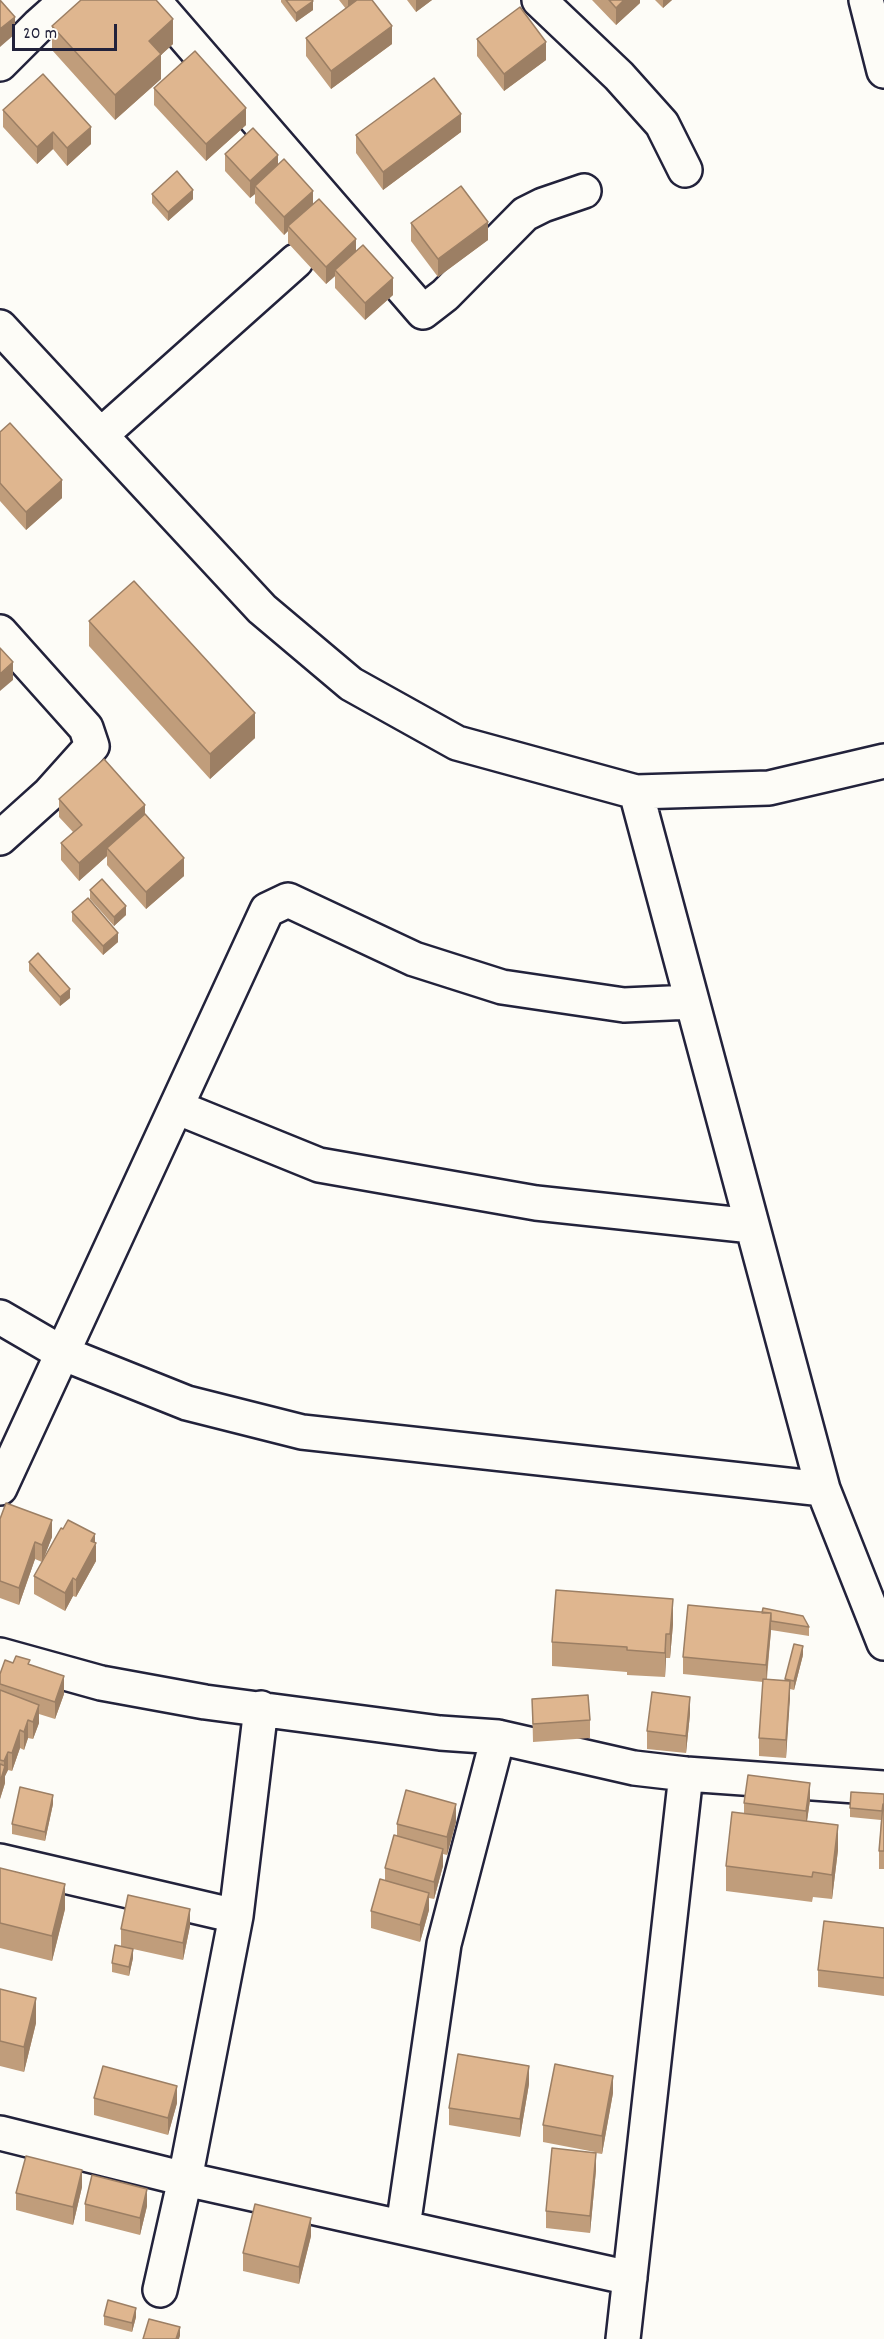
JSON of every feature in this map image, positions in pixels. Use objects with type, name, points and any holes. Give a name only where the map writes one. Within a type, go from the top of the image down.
[{"type":"street","points":[[0,64],[68,0]]},
{"type":"street","points":[[153,0],[423,312],[445,295],[525,214],[543,205],[584,191]]},
{"type":"street","points":[[539,0],[619,76],[662,124],[685,170]]},
{"type":"street","points":[[866,0],[884,71]]},
{"type":"street","points":[[101,435],[296,261]]},
{"type":"street","points":[[0,327],[261,609],[351,684],[457,743],[636,792],[769,788],[884,761]]},
{"type":"street","points":[[0,632],[86,728],[92,746],[49,794],[0,838]]},
{"type":"street","points":[[636,792],[823,1489],[884,1643]]},
{"type":"street","points":[[0,1488],[267,910],[288,900],[414,958],[502,987],[624,1005],[692,1002]]},
{"type":"street","points":[[176,1107],[319,1165],[536,1203],[752,1226]]},
{"type":"street","points":[[0,1317],[62,1353],[187,1403],[302,1432],[823,1489]]},
{"type":"street","points":[[0,1655],[101,1683],[205,1702],[440,1733],[498,1737],[634,1768],[686,1774],[884,1788]]},
{"type":"street","points":[[160,2290],[185,2179],[236,1916],[261,1708]]},
{"type":"street","points":[[403,2228],[444,1944],[498,1737]]},
{"type":"street","points":[[623,2339],[686,1774]]},
{"type":"street","points":[[0,1861],[236,1916]]},
{"type":"street","points":[[0,2133],[185,2179],[630,2278]]},
{"type":"building","points":[[0,0],[15,17],[0,29]]},
{"type":"building","points":[[81,0],[156,0],[173,19],[149,41],[161,54],[115,95],[52,26]]},
{"type":"building","points":[[286,0],[312,0],[313,1],[296,13]]},
{"type":"building","points":[[357,0],[372,0],[392,26],[331,71],[306,38]]},
{"type":"building","points":[[609,0],[624,0],[616,8]]},
{"type":"building","points":[[520,7],[546,42],[504,74],[477,39]]},
{"type":"building","points":[[195,51],[246,108],[206,144],[154,88]]},
{"type":"building","points":[[43,74],[91,127],[67,148],[53,132],[37,147],[3,110]]},
{"type":"building","points":[[434,78],[461,114],[383,172],[356,135]]},
{"type":"building","points":[[253,128],[278,155],[250,181],[225,154]]},
{"type":"building","points":[[284,159],[313,191],[284,217],[255,186]]},
{"type":"building","points":[[177,171],[193,190],[168,212],[152,194]]},
{"type":"building","points":[[461,186],[488,222],[438,259],[411,223]]},
{"type":"building","points":[[319,199],[356,239],[326,267],[288,226]]},
{"type":"building","points":[[363,245],[393,278],[365,303],[335,270]]},
{"type":"building","points":[[10,423],[62,480],[26,512],[0,483],[0,432]]},
{"type":"building","points":[[134,581],[255,713],[210,754],[89,621]]},
{"type":"building","points":[[0,648],[13,662],[0,674]]},
{"type":"building","points":[[104,759],[145,805],[79,863],[61,843],[82,825],[59,799]]},
{"type":"building","points":[[145,814],[184,858],[146,892],[107,848]]},
{"type":"building","points":[[102,879],[126,906],[114,917],[90,890]]},
{"type":"building","points":[[88,898],[118,933],[103,946],[72,912]]},
{"type":"building","points":[[38,953],[70,989],[60,997],[29,962]]},
{"type":"building","points":[[6,1503],[52,1520],[42,1545],[35,1542],[19,1588],[0,1581],[0,1519]]},
{"type":"building","points":[[68,1520],[95,1534],[91,1541],[96,1543],[76,1580],[73,1578],[65,1593],[34,1576],[61,1528],[63,1529]]},
{"type":"building","points":[[556,1590],[673,1599],[670,1634],[666,1634],[665,1653],[627,1650],[627,1647],[552,1642]]},
{"type":"building","points":[[688,1605],[771,1613],[766,1665],[683,1657]]},
{"type":"building","points":[[763,1608],[803,1616],[809,1627],[771,1621],[771,1613],[762,1613]]},
{"type":"building","points":[[794,1644],[803,1646],[794,1681],[785,1679]]},
{"type":"building","points":[[16,1656],[30,1660],[28,1664],[64,1676],[55,1702],[0,1684],[0,1674],[5,1660],[13,1663]]},
{"type":"building","points":[[763,1679],[790,1681],[786,1740],[759,1738]]},
{"type":"building","points":[[0,1690],[39,1705],[33,1722],[28,1720],[24,1732],[20,1730],[12,1753],[8,1752],[4,1761],[0,1760]]},
{"type":"building","points":[[652,1692],[690,1697],[686,1736],[647,1731]]},
{"type":"building","points":[[588,1695],[590,1720],[533,1724],[532,1699]]},
{"type":"building","points":[[0,1764],[5,1766],[0,1782]]},
{"type":"building","points":[[748,1775],[810,1783],[806,1811],[744,1803]]},
{"type":"building","points":[[20,1787],[53,1795],[45,1832],[12,1824]]},
{"type":"building","points":[[406,1790],[456,1804],[447,1837],[397,1824]]},
{"type":"building","points":[[851,1792],[884,1794],[882,1811],[850,1808]]},
{"type":"building","points":[[883,1804],[884,1851],[879,1851]]},
{"type":"building","points":[[732,1812],[838,1825],[832,1875],[813,1872],[812,1877],[726,1866]]},
{"type":"building","points":[[394,1835],[443,1849],[434,1882],[385,1868]]},
{"type":"building","points":[[0,1868],[65,1884],[52,1936],[0,1923]]},
{"type":"building","points":[[380,1879],[429,1893],[420,1925],[371,1911]]},
{"type":"building","points":[[128,1895],[190,1909],[183,1943],[121,1929]]},
{"type":"building","points":[[824,1921],[884,1928],[884,1978],[818,1970]]},
{"type":"building","points":[[115,1945],[133,1949],[129,1967],[112,1963]]},
{"type":"building","points":[[0,1989],[36,1998],[24,2047],[0,2041]]},
{"type":"building","points":[[458,2054],[529,2066],[520,2119],[449,2108]]},
{"type":"building","points":[[555,2064],[613,2076],[602,2136],[543,2125]]},
{"type":"building","points":[[103,2066],[177,2086],[168,2118],[94,2098]]},
{"type":"building","points":[[552,2148],[596,2153],[590,2216],[546,2211]]},
{"type":"building","points":[[26,2156],[82,2170],[73,2207],[16,2193]]},
{"type":"building","points":[[92,2175],[147,2189],[140,2218],[85,2204]]},
{"type":"building","points":[[255,2204],[311,2218],[299,2267],[243,2253]]},
{"type":"building","points":[[108,2300],[136,2308],[132,2323],[104,2316]]},
{"type":"building","points":[[149,2319],[180,2327],[176,2339],[143,2339]]}]
